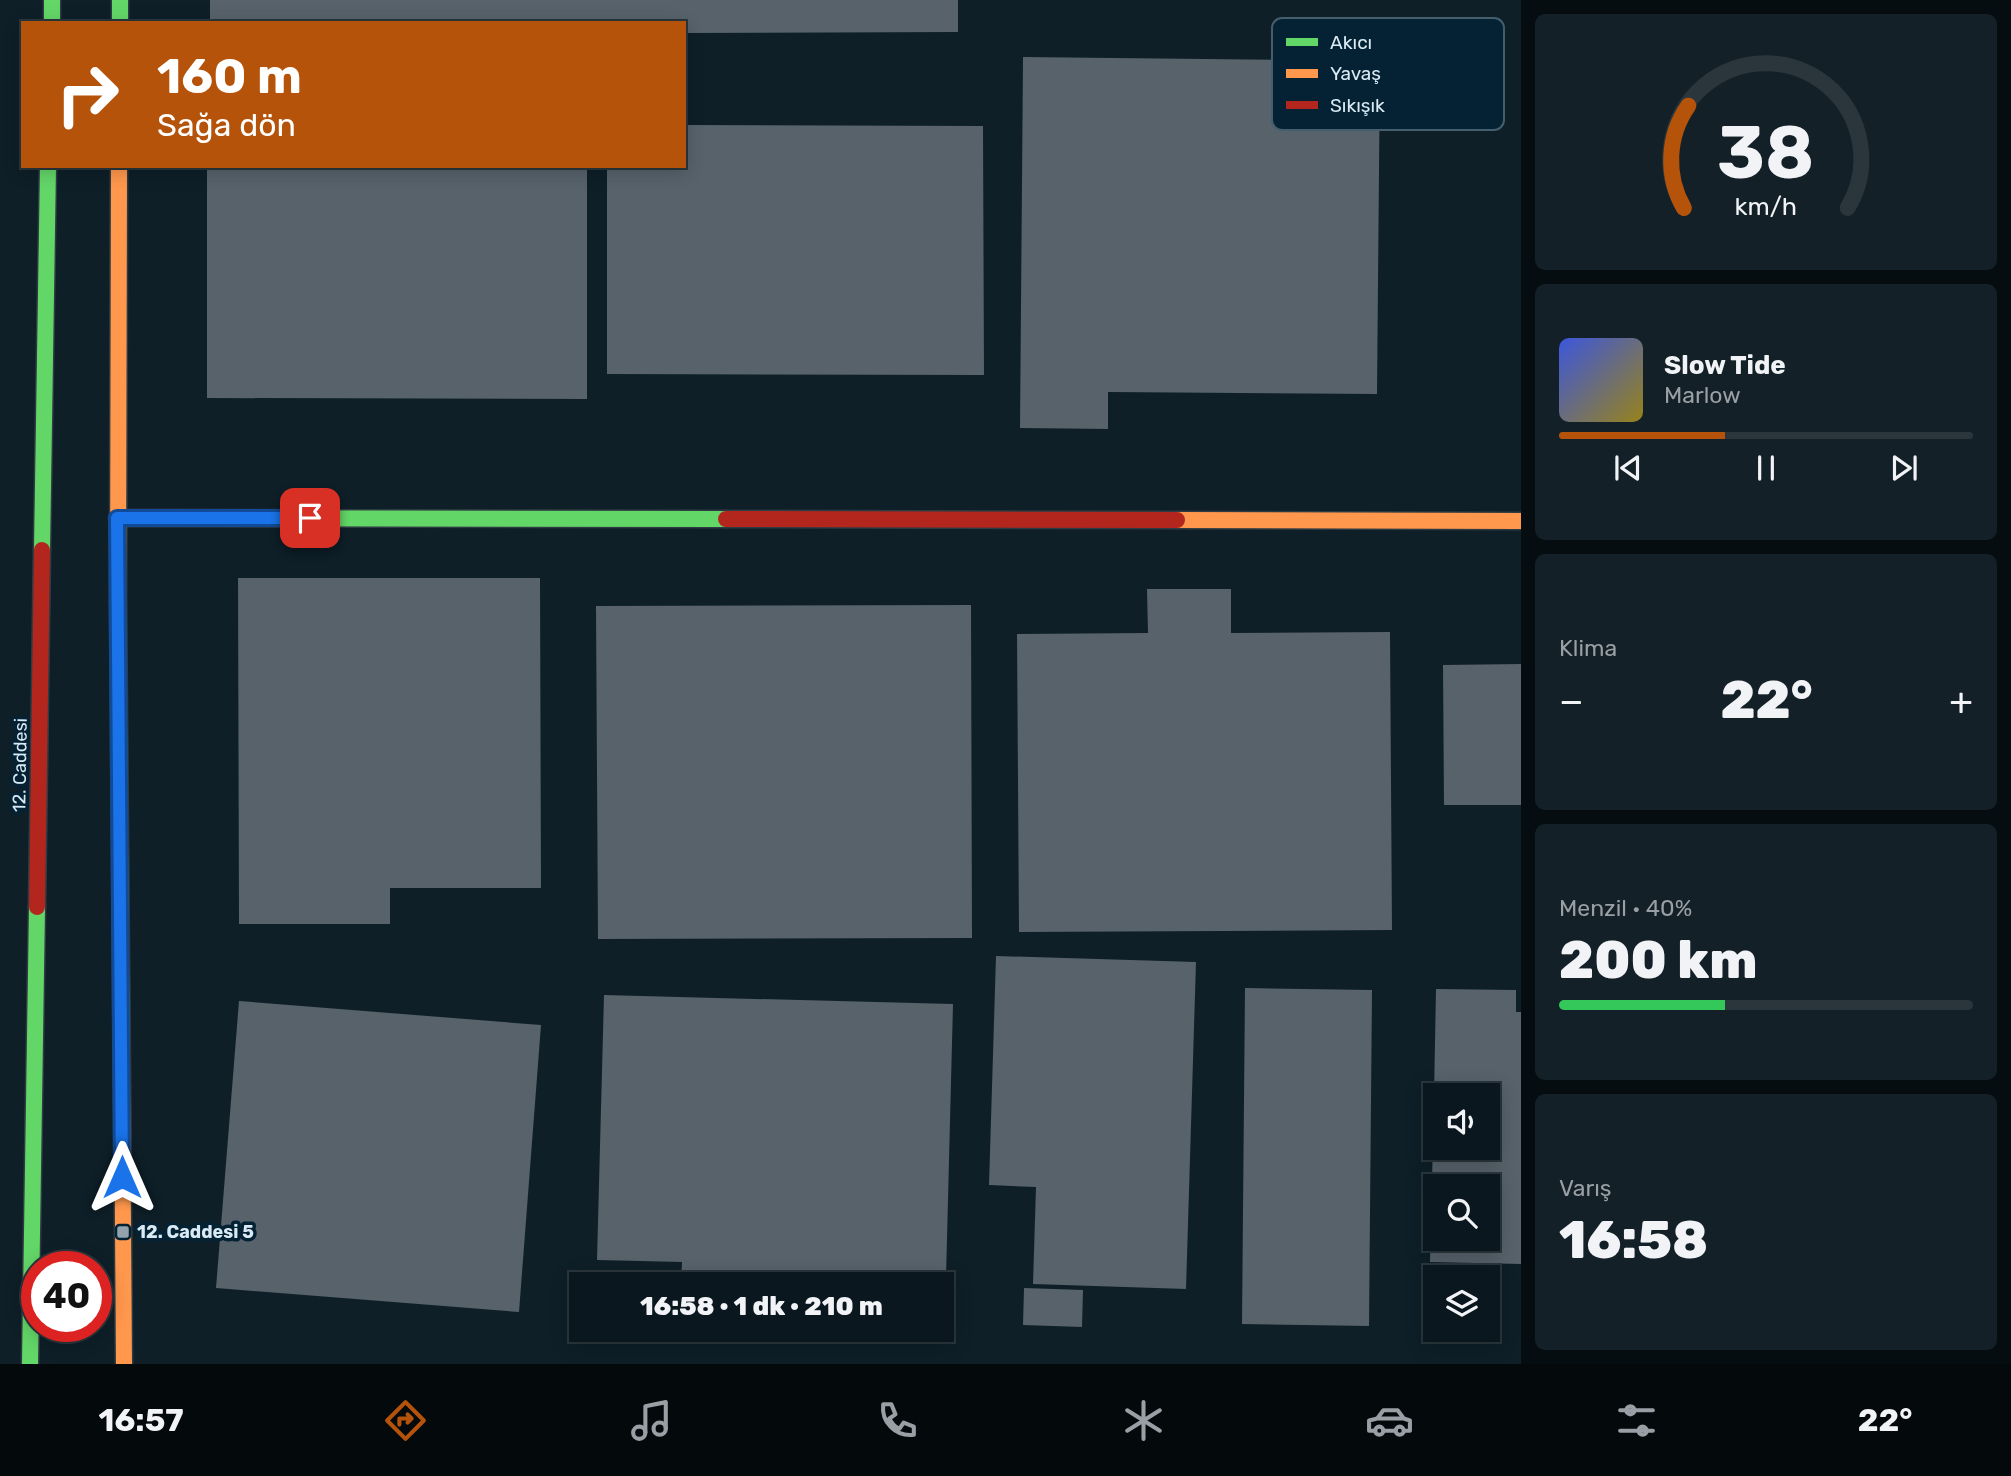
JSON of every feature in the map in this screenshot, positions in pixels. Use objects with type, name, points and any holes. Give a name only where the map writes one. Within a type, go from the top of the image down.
[{"type":"street","points":[[52,0],[52,21]]},
{"type":"street","points":[[120,0],[120,21]]},
{"type":"street","name":"12. Caddesi","points":[[30,1364],[48,168]]},
{"type":"street","points":[[119,168],[117,518],[124,1364]]},
{"type":"street","points":[[117,518],[1521,521]]},
{"type":"building","points":[[210,0],[958,0],[958,32],[686,33],[686,21],[210,21]]},
{"type":"building","points":[[1023,57],[1272,60],[1272,130],[1379,130],[1377,394],[1108,392],[1108,429],[1020,428]]},
{"type":"building","points":[[686,125],[983,126],[984,375],[607,374],[607,168],[686,168]]},
{"type":"building","points":[[207,168],[587,168],[587,399],[207,398]]},
{"type":"building","points":[[238,578],[540,578],[541,888],[390,888],[390,924],[239,924]]},
{"type":"building","points":[[1147,589],[1231,589],[1231,633],[1390,632],[1392,930],[1019,932],[1017,634],[1148,633]]},
{"type":"building","points":[[971,605],[972,938],[598,939],[596,606]]},
{"type":"building","points":[[1521,664],[1521,805],[1444,805],[1443,665]]},
{"type":"building","points":[[996,956],[1196,962],[1186,1289],[1033,1284],[1036,1187],[989,1185]]},
{"type":"building","points":[[1245,988],[1372,990],[1369,1326],[1242,1324]]},
{"type":"building","points":[[1436,989],[1516,990],[1516,1012],[1521,1012],[1521,1264],[1430,1262],[1430,1251],[1500,1251],[1500,1174],[1432,1174],[1432,1160],[1500,1160],[1500,1083],[1434,1083]]},
{"type":"building","points":[[604,995],[953,1004],[946,1272],[682,1272],[682,1262],[597,1260]]},
{"type":"building","points":[[239,1001],[541,1025],[519,1312],[216,1288]]},
{"type":"building","points":[[1024,1288],[1083,1290],[1082,1327],[1023,1325]]},
{"type":"traffic: fast","points":[[52,0],[52,21]]},
{"type":"traffic: fast","points":[[120,0],[120,21]]},
{"type":"traffic: fast","points":[[42,550],[48,168]]},
{"type":"traffic: fast","points":[[117,518],[726,519]]},
{"type":"traffic: fast","points":[[118,602],[122,1087]]},
{"type":"traffic: fast","points":[[30,1364],[37,907]]},
{"type":"traffic: slow","points":[[118,602],[119,168]]},
{"type":"traffic: slow","points":[[1177,520],[1521,521]]},
{"type":"traffic: slow","points":[[122,1087],[124,1364]]},
{"type":"traffic: jam","points":[[726,519],[1177,520]]},
{"type":"traffic: jam","points":[[37,907],[42,550]]},
{"type":"place","name":"12. Caddesi 5","points":[[123,1232]]},
{"type":"route","points":[[122,1177],[117,518],[310,518]]}]
